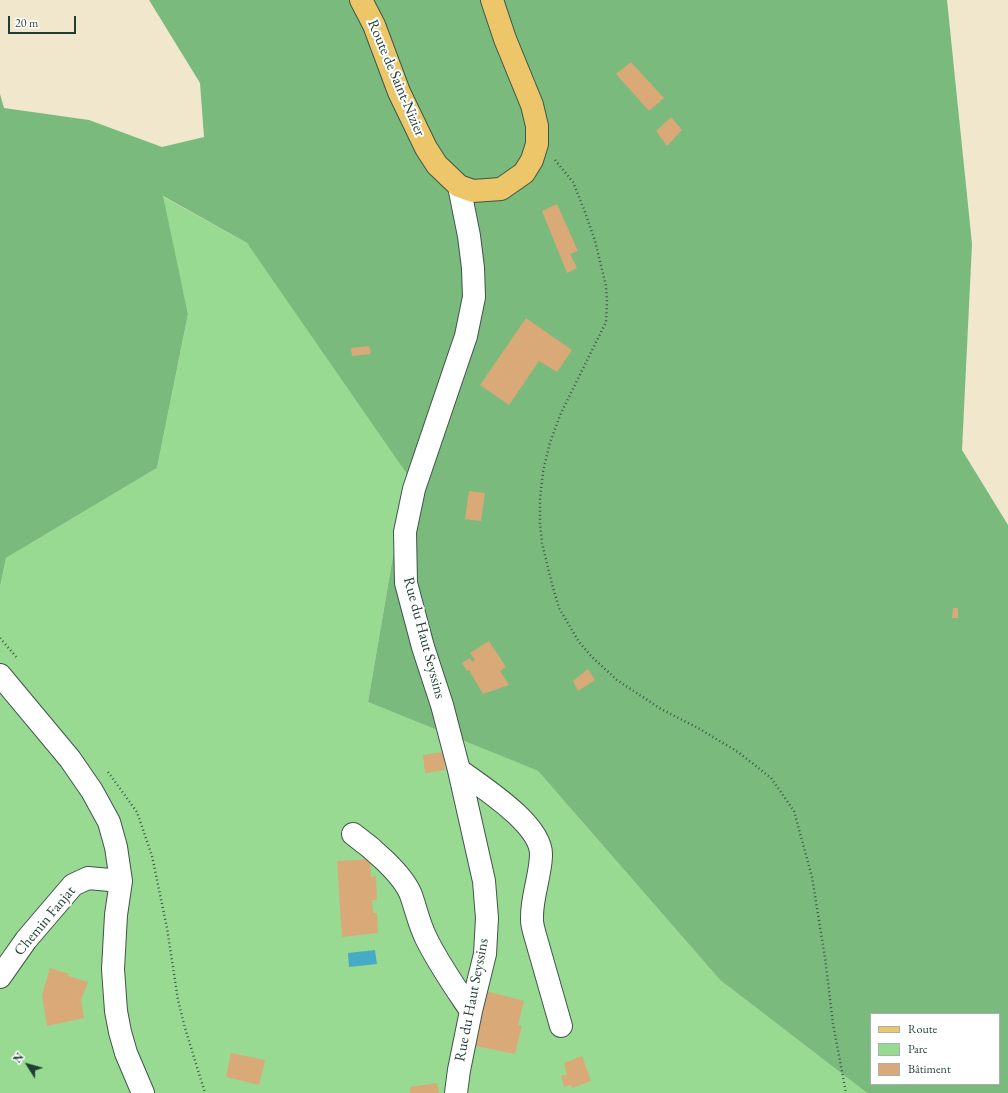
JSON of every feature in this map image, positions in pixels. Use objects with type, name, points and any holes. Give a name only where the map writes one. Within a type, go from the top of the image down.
[{"type":"main road","name":"Route de Saint-Nizier","points":[[361,0],[374,25],[399,92],[426,148],[437,165],[460,186],[472,191],[501,189],[524,173],[532,160],[537,144]]},
{"type":"main road","points":[[492,0],[505,40],[532,104],[537,126],[537,144]]},
{"type":"street","name":"Rue du Haut Seyssins","points":[[456,1093],[471,1010],[485,954],[487,918],[484,881],[459,770],[442,705],[423,646],[406,583],[405,532],[414,489],[466,336],[474,297],[473,268],[469,236],[460,186]]},
{"type":"street","points":[[0,675],[70,759],[92,791],[109,822],[116,847],[121,880],[116,915],[113,969],[116,1011],[126,1053],[143,1093]]},
{"type":"street","points":[[459,770],[512,811],[530,828],[539,843],[541,855],[532,920],[535,936],[561,1026]]},
{"type":"street","points":[[353,834],[370,846],[399,876],[411,893],[417,916],[426,938],[471,1010]]},
{"type":"street","name":"Chemin Fanjat","points":[[0,976],[26,940],[73,885],[88,878],[121,880]]},
{"type":"path","points":[[537,144],[557,162],[573,182],[595,241],[607,291],[606,322],[598,341],[561,413],[550,442],[543,472],[540,499],[542,543],[545,562],[559,608],[579,642],[592,657],[617,680],[661,709],[698,728],[738,752],[771,778],[794,811],[812,876],[825,958],[833,1024],[846,1093]]},
{"type":"path","points":[[104,766],[122,789],[137,812],[152,856],[167,928],[178,1000],[205,1093]]},
{"type":"green space","points":[[149,0],[947,0],[972,244],[962,450],[1008,525],[1008,1093],[867,1093],[720,980],[538,771],[368,702],[407,474],[247,243],[163,196],[188,314],[157,468],[6,558],[0,587],[0,94],[4,108],[89,120],[162,147],[204,137],[200,83]]},
{"type":"green space","points":[[162,196],[247,243],[333,359],[407,474],[368,702],[538,771],[720,980],[867,1093],[0,1093],[0,587],[6,558],[157,468],[188,314]]},
{"type":"water","points":[[375,950],[377,964],[349,967],[348,953]]},
{"type":"building","points":[[631,62],[664,98],[649,111],[616,74]]},
{"type":"building","points":[[671,117],[682,130],[667,146],[656,131]]},
{"type":"building","points":[[557,204],[578,251],[570,254],[577,268],[567,273],[542,211]]},
{"type":"building","points":[[526,318],[572,350],[557,372],[539,361],[509,405],[480,385]]},
{"type":"building","points":[[369,346],[371,354],[352,356],[351,348]]},
{"type":"building","points":[[469,491],[485,493],[481,521],[465,519]]},
{"type":"building","points":[[953,608],[958,608],[958,618],[952,618]]},
{"type":"building","points":[[489,641],[506,667],[500,671],[509,685],[483,694],[469,670],[467,671],[462,663],[470,658],[472,662],[475,660],[470,653]]},
{"type":"building","points":[[588,669],[595,680],[578,691],[573,681]]},
{"type":"building","points":[[443,752],[445,770],[425,773],[423,755]]},
{"type":"building","points":[[370,859],[371,877],[376,876],[377,900],[372,900],[373,913],[377,913],[378,933],[342,937],[337,861]]},
{"type":"building","points":[[50,968],[69,974],[68,976],[88,982],[81,1000],[84,1018],[47,1026],[42,995]]},
{"type":"building","points":[[486,991],[524,1001],[518,1025],[522,1026],[515,1054],[476,1046]]},
{"type":"building","points":[[231,1053],[265,1060],[259,1085],[226,1077]]},
{"type":"building","points":[[582,1056],[591,1081],[572,1088],[571,1085],[564,1087],[561,1076],[567,1074],[564,1063]]},
{"type":"building","points":[[437,1083],[439,1093],[410,1093],[410,1087]]}]
